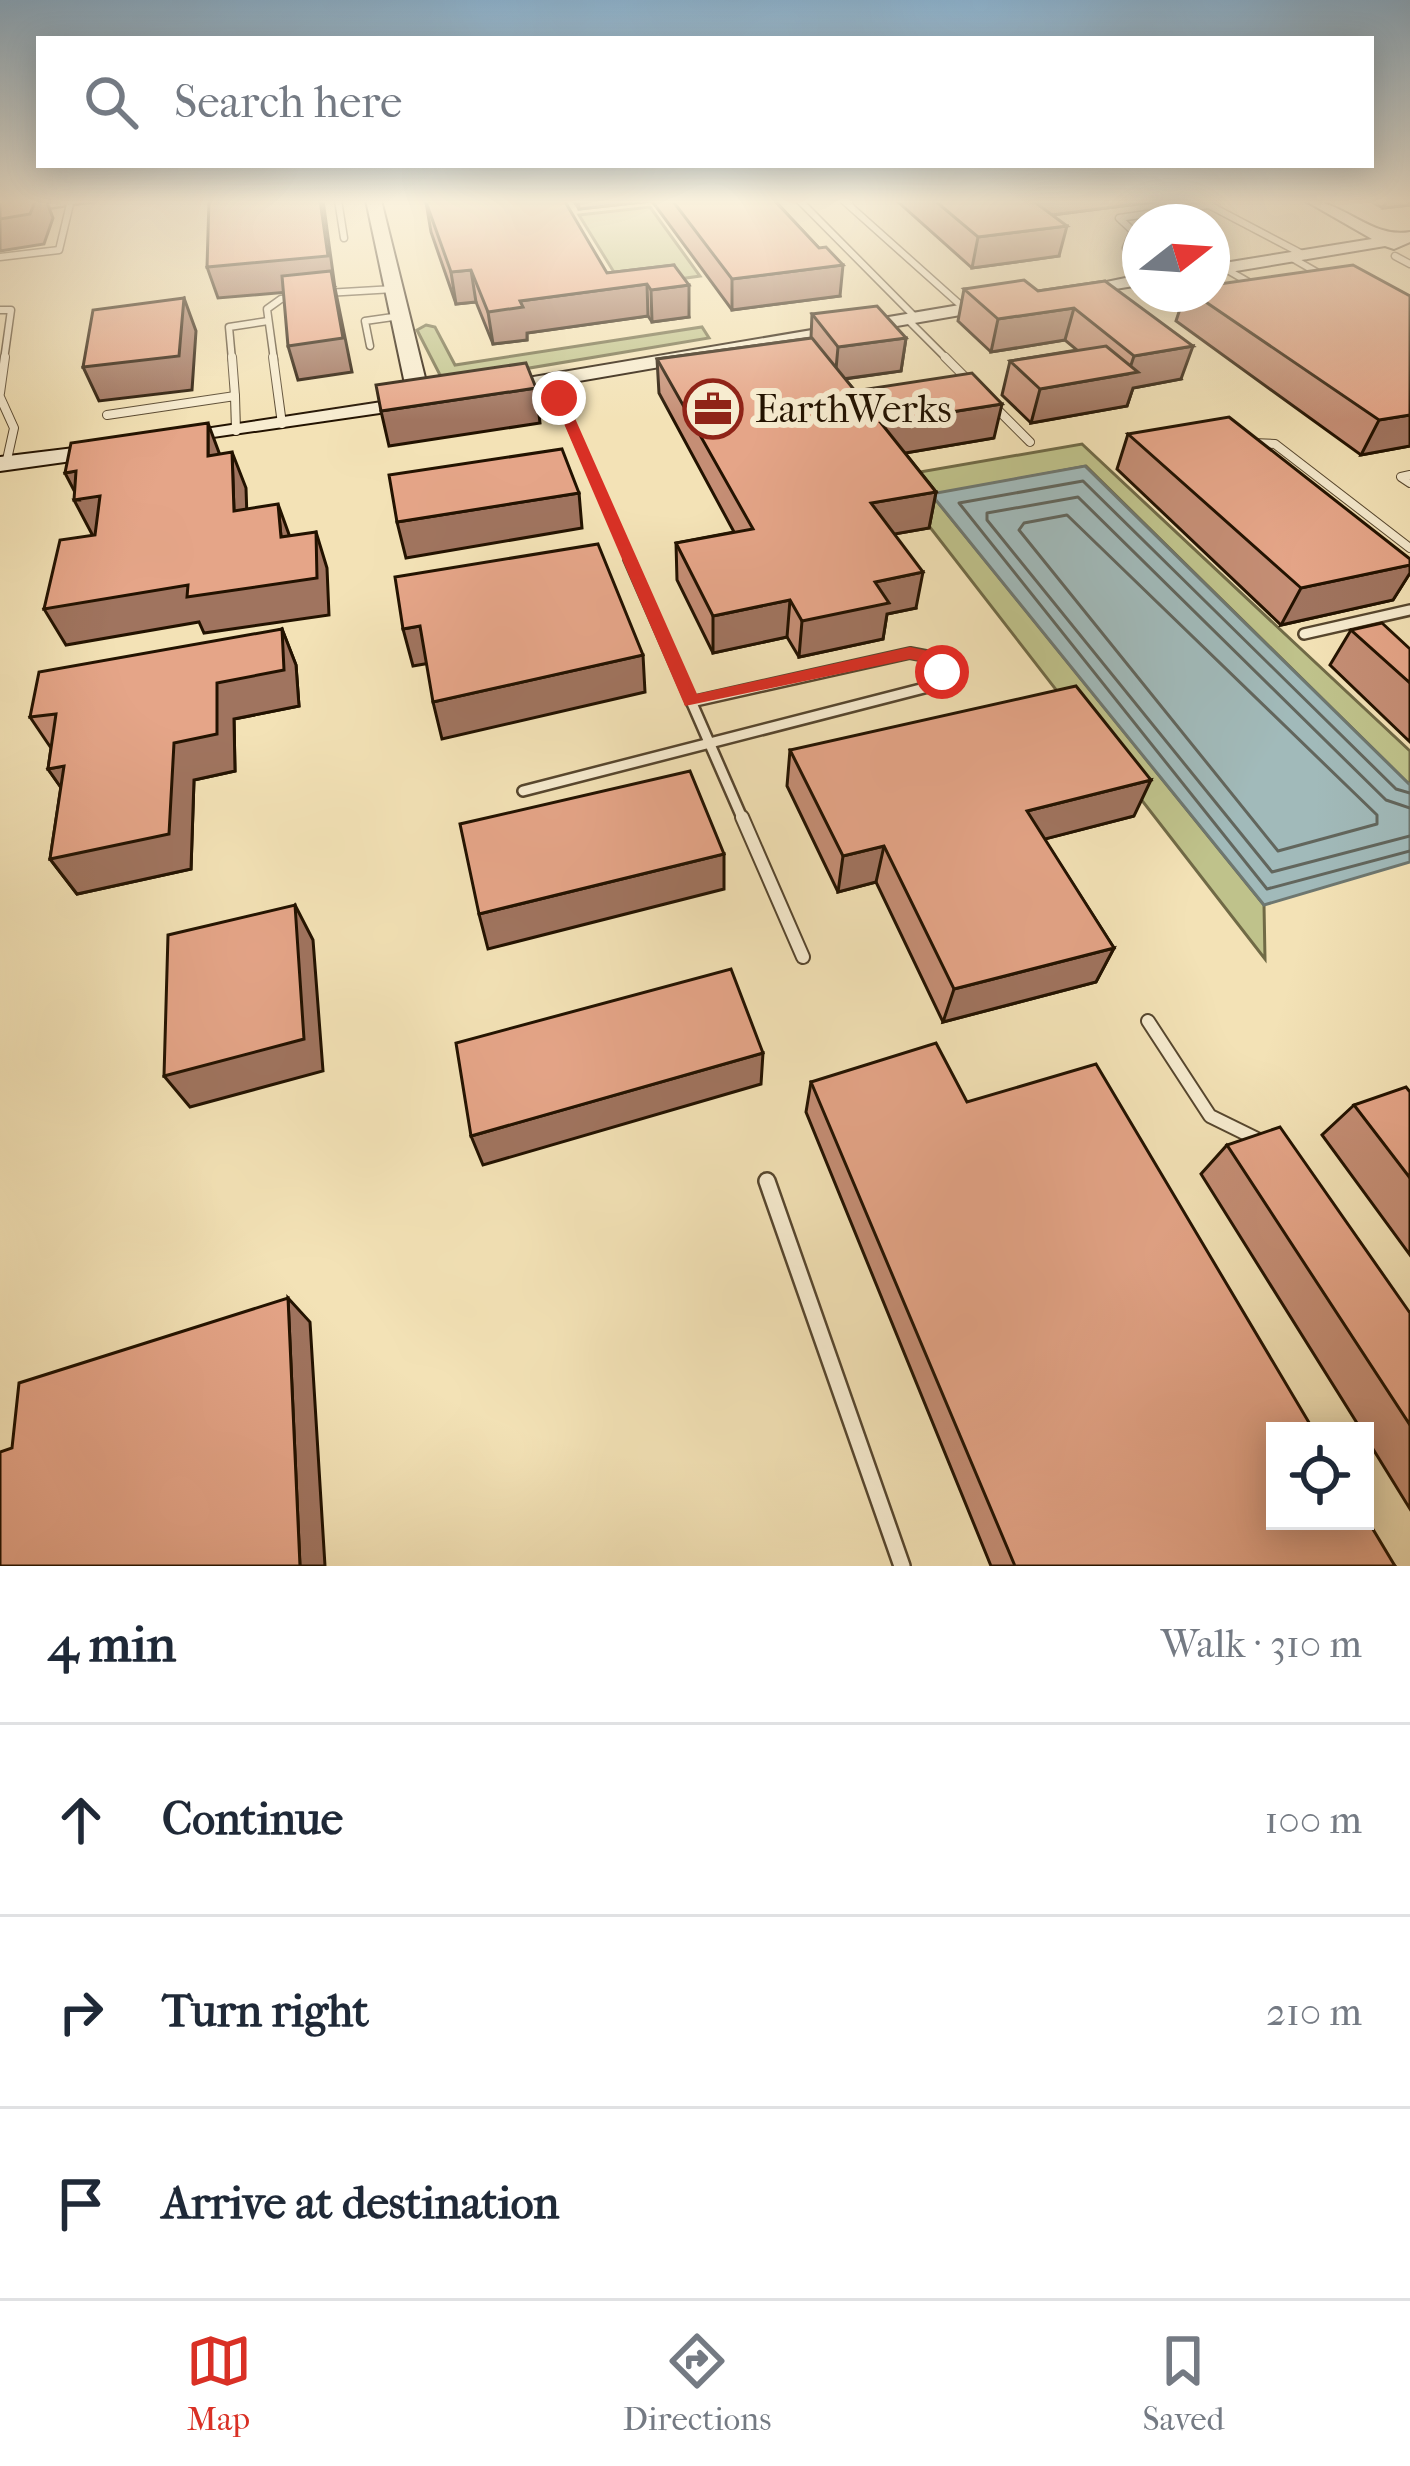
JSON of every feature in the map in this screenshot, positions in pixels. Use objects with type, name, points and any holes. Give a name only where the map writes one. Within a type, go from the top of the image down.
[{"type":"main road","points":[[143,444],[430,400],[390,273]]},
{"type":"main road","points":[[1051,295],[1122,283]]},
{"type":"main road","points":[[464,395],[774,351],[911,318],[1029,298]]},
{"type":"main road","points":[[3,464],[119,448]]},
{"type":"lane","points":[[868,273],[1030,442]]},
{"type":"lane","points":[[925,273],[965,309]]},
{"type":"lane","points":[[1301,275],[1317,273]]},
{"type":"lane","points":[[1318,273],[1340,286]]},
{"type":"lane","points":[[1230,274],[1250,283]]},
{"type":"lane","points":[[1231,286],[1260,282]]},
{"type":"lane","points":[[1096,287],[1115,301]]},
{"type":"lane","points":[[281,424],[267,309],[281,298],[394,289]]},
{"type":"lane","points":[[0,310],[11,310],[0,395],[5,419],[14,428],[3,464]]},
{"type":"lane","points":[[370,346],[365,321],[400,316]]},
{"type":"lane","points":[[236,431],[229,327],[268,321]]},
{"type":"lane","points":[[551,380],[803,957]]},
{"type":"lane","points":[[107,415],[235,396]]},
{"type":"lane","points":[[1239,433],[1256,446],[1275,445],[1410,548]]},
{"type":"lane","points":[[1304,634],[1410,610]]},
{"type":"lane","points":[[523,791],[936,685],[939,664],[910,653],[692,702]]},
{"type":"lane","points":[[1148,1022],[1210,1116],[1291,1155]]},
{"type":"lane","points":[[767,1181],[902,1566]]},
{"type":"green space","points":[[614,273],[700,276],[623,287]]},
{"type":"green space","points":[[435,327],[455,365],[702,327],[709,338],[458,380],[440,375],[417,330]]},
{"type":"green space","points":[[1082,444],[1410,751],[1410,785],[1086,466],[932,495],[1264,905],[1265,959],[891,477]]},
{"type":"water","points":[[1085,466],[1410,785],[1410,862],[1264,905],[931,494]]},
{"type":"building","points":[[331,273],[343,338],[288,346],[282,276]]},
{"type":"building","points":[[472,273],[680,273],[689,285],[651,290],[647,284],[520,301],[523,307],[488,312]]},
{"type":"building","points":[[728,273],[779,273],[732,279]]},
{"type":"building","points":[[1296,273],[1368,273],[1410,296],[1410,415],[1379,420],[1220,312],[1230,312],[1230,282]]},
{"type":"building","points":[[1024,280],[1038,291],[1105,281],[1122,294],[1122,312],[1147,312],[1193,346],[1134,356],[1074,308],[998,319],[964,289]]},
{"type":"building","points":[[184,298],[179,356],[83,367],[93,310]]},
{"type":"building","points":[[877,306],[906,338],[838,347],[812,314]]},
{"type":"building","points":[[812,338],[855,391],[972,373],[1002,404],[881,423],[936,492],[871,503],[923,572],[875,582],[889,603],[802,621],[790,600],[713,616],[676,543],[753,529],[657,359]]},
{"type":"building","points":[[1106,346],[1138,372],[1040,389],[1010,361]]},
{"type":"building","points":[[526,363],[536,388],[381,411],[376,385]]},
{"type":"building","points":[[1229,417],[1410,559],[1410,565],[1301,588],[1128,434]]},
{"type":"building","points":[[208,423],[208,456],[232,452],[234,511],[278,504],[281,537],[316,532],[317,578],[187,597],[188,585],[44,609],[60,540],[95,535],[100,496],[74,500],[76,471],[65,473],[71,443]]},
{"type":"building","points":[[562,449],[579,493],[397,522],[389,475]]},
{"type":"building","points":[[598,544],[643,655],[433,702],[420,626],[403,629],[395,577]]},
{"type":"building","points":[[1382,623],[1410,649],[1410,683],[1351,630]]},
{"type":"building","points":[[282,629],[284,670],[217,683],[217,734],[174,743],[169,834],[50,859],[64,766],[48,769],[56,714],[30,717],[39,672]]},
{"type":"building","points":[[1076,686],[1151,780],[1027,811],[1114,948],[954,989],[884,846],[843,856],[790,750]]},
{"type":"building","points":[[690,771],[724,854],[479,914],[460,824]]},
{"type":"building","points":[[295,905],[304,1039],[164,1076],[168,935]]},
{"type":"building","points":[[731,969],[763,1053],[471,1136],[456,1043]]},
{"type":"building","points":[[936,1043],[967,1102],[1096,1064],[1309,1422],[1266,1422],[1266,1530],[1373,1530],[1395,1566],[1015,1566],[811,1082]]},
{"type":"building","points":[[1406,1087],[1410,1092],[1410,1178],[1354,1105]]},
{"type":"building","points":[[1280,1127],[1410,1313],[1410,1425],[1227,1145]]},
{"type":"building","points":[[288,1298],[300,1566],[0,1566],[0,1452],[12,1448],[19,1383]]},
{"type":"place","name":"EarthWerks","points":[[713,409]]},
{"type":"route","points":[[559,398],[692,702],[910,653],[931,657],[942,672]]}]
